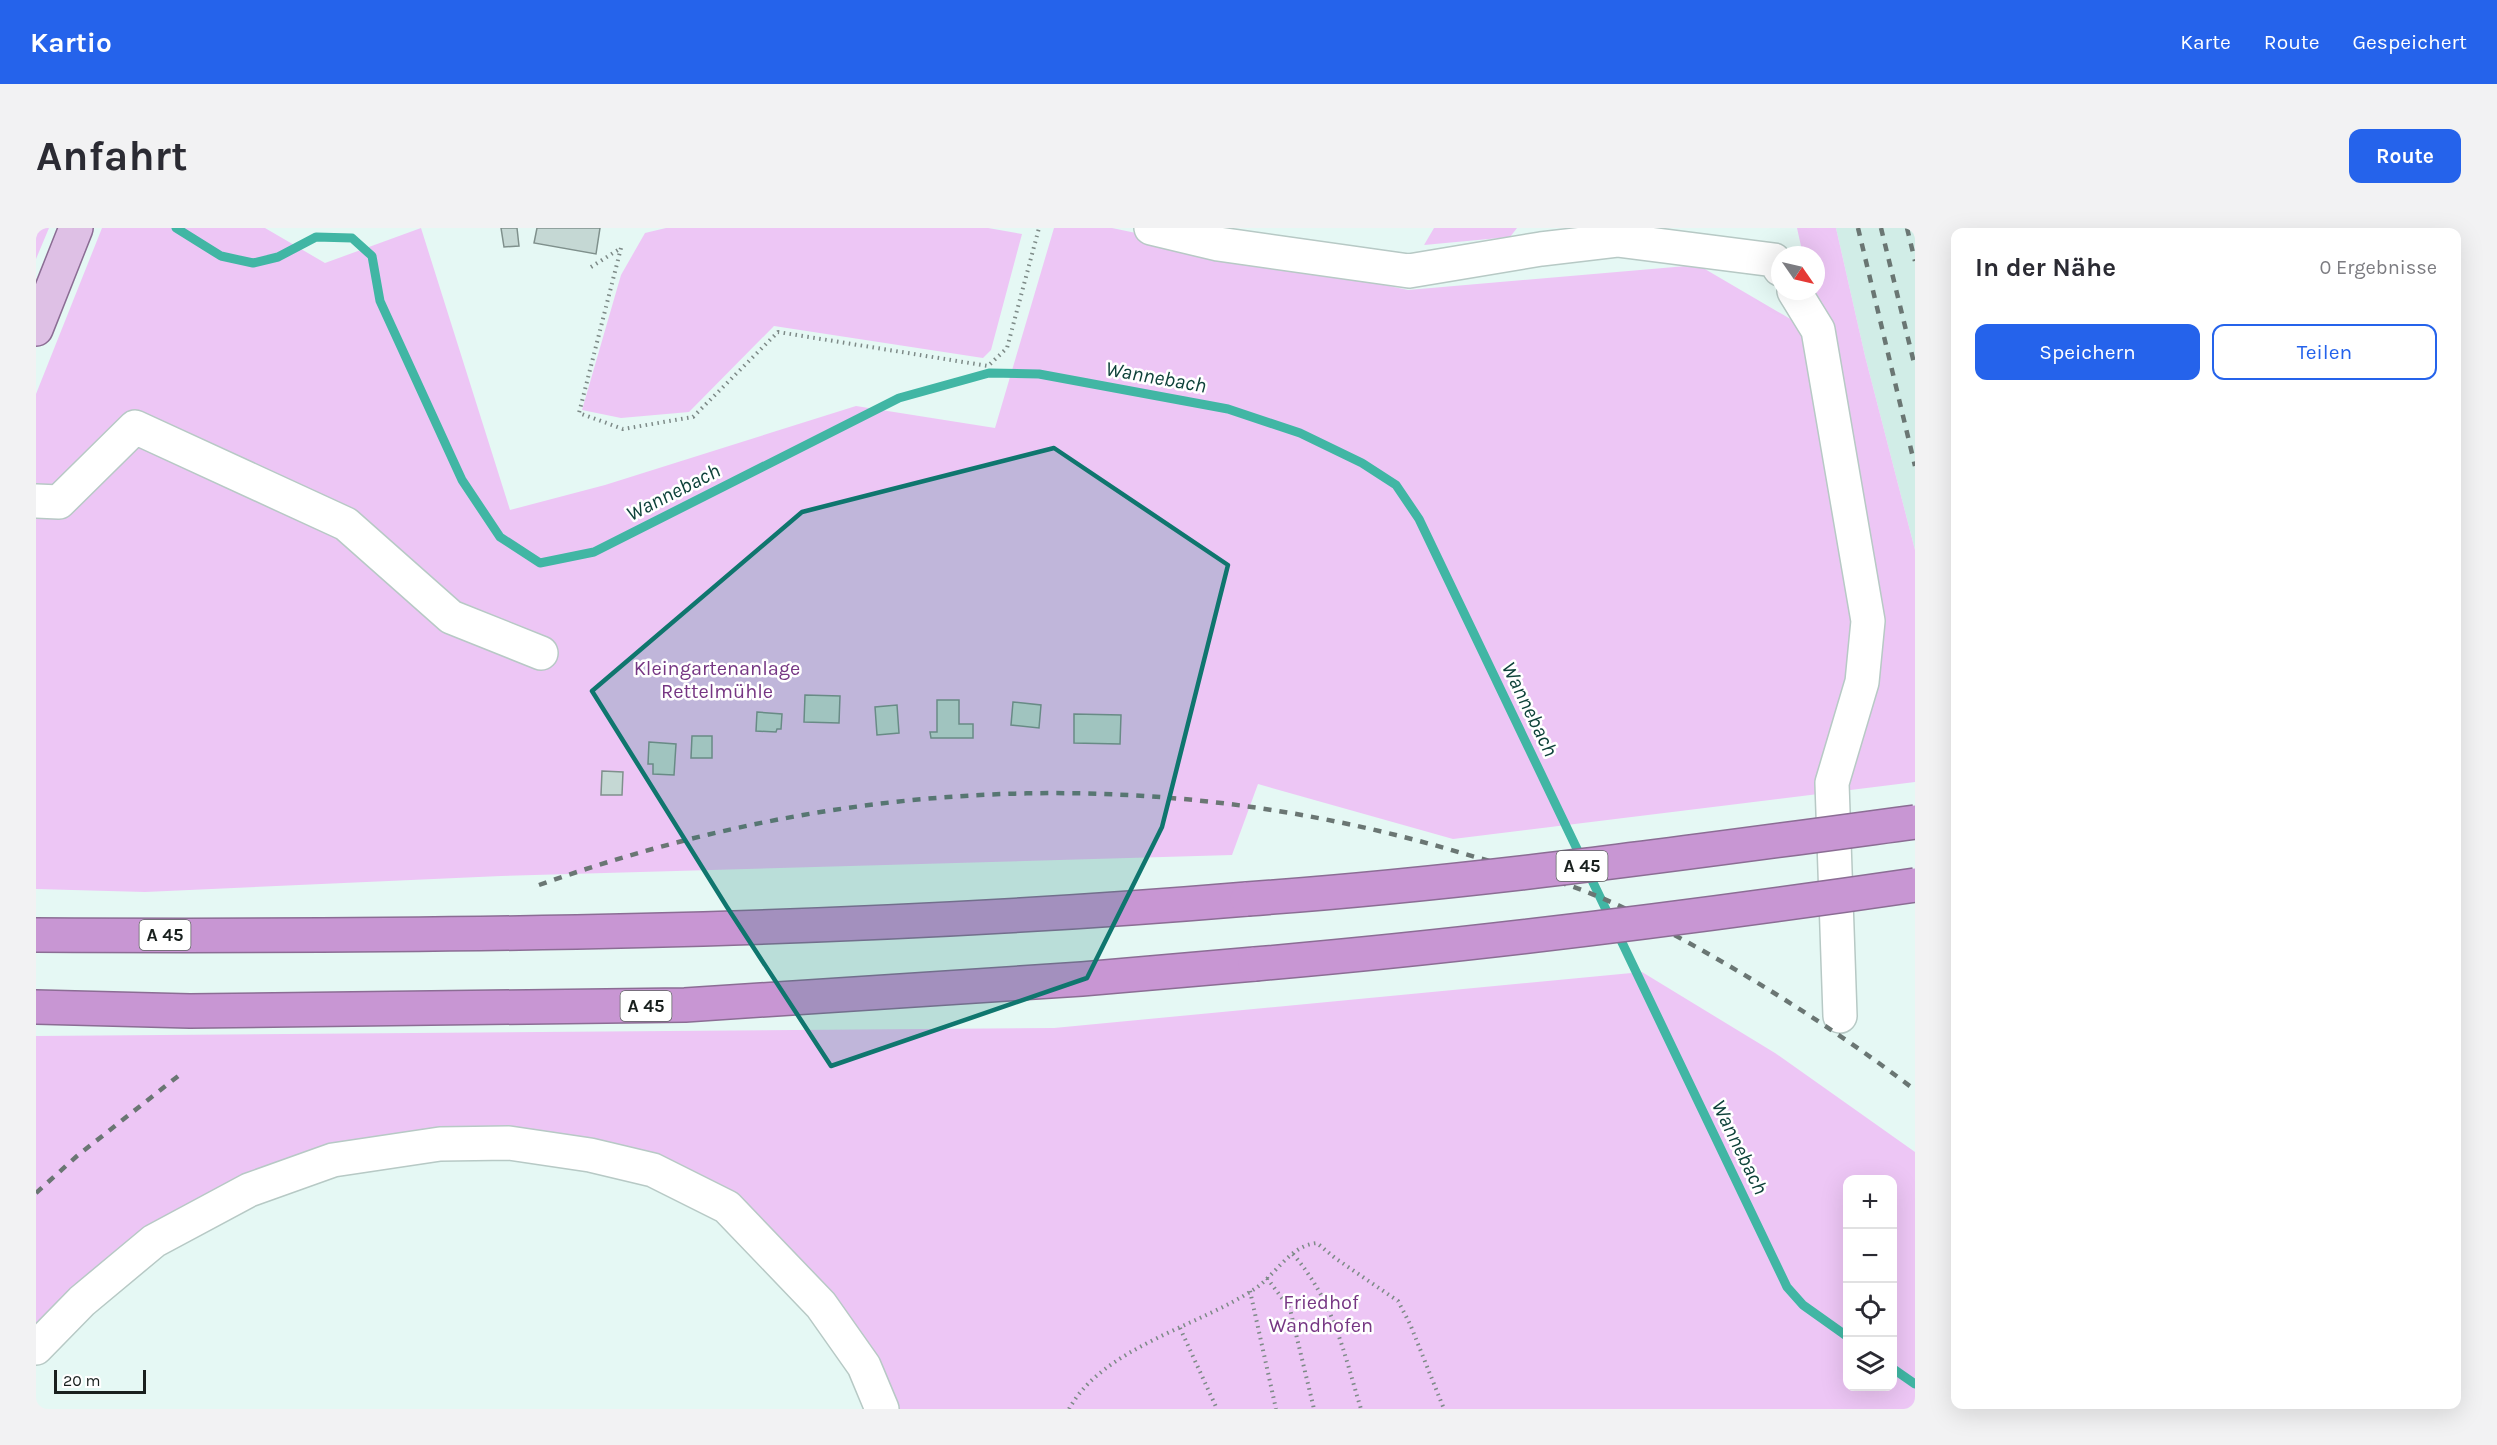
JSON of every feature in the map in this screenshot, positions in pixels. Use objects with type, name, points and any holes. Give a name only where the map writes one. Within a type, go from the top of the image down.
[{"type":"highway","name":"A 45","points":[[36,934],[293,936],[716,930],[1107,910],[1340,892],[1620,862],[1915,822]]},
{"type":"highway","name":"A 45","points":[[36,1007],[190,1011],[686,1005],[1082,979],[1392,952],[1762,908],[1915,885]]},
{"type":"main road","points":[[36,329],[76,228]]},
{"type":"street","points":[[1151,228],[1218,244],[1409,271],[1541,249],[1617,240],[1771,260]]},
{"type":"street","points":[[1800,300],[1818,330],[1868,621],[1862,682],[1832,783],[1840,1016]]},
{"type":"street","points":[[36,501],[59,502],[135,427],[346,524],[451,617],[541,653]]},
{"type":"street","points":[[36,1348],[82,1301],[154,1241],[249,1190],[333,1160],[440,1144],[509,1143],[590,1155],[653,1170],[727,1207],[821,1305],[864,1366],[882,1409]]},
{"type":"path","points":[[591,267],[621,248],[579,413],[623,429],[693,417],[778,332],[988,366],[1007,348],[1039,228]]},
{"type":"path","points":[[1069,1409],[1097,1376],[1132,1352],[1250,1291],[1301,1247],[1317,1243],[1398,1301],[1410,1324],[1444,1409]]},
{"type":"path","points":[[1293,1254],[1310,1274],[1328,1305],[1361,1409]]},
{"type":"path","points":[[1267,1278],[1290,1309],[1314,1409]]},
{"type":"path","points":[[1250,1291],[1276,1409]]},
{"type":"path","points":[[1180,1328],[1217,1409]]},
{"type":"highlighted area","points":[[1054,448],[1228,565],[1162,827],[1087,978],[831,1066],[727,907],[592,691],[802,512]]},
{"type":"shaded area","points":[[1836,228],[1915,228],[1915,550],[1865,356]]},
{"type":"green space","points":[[36,228],[49,228],[36,259]]},
{"type":"green space","name":"Kleingartenanlage Rettelmühle","points":[[102,228],[265,228],[325,263],[421,228],[510,510],[605,485],[856,406],[995,428],[1054,228],[1112,228],[1408,290],[1698,265],[1835,345],[1817,300],[1825,300],[1825,246],[1801,246],[1797,228],[1836,228],[1865,356],[1915,550],[1915,782],[1453,839],[1258,784],[1232,855],[501,876],[145,892],[36,889],[36,394]]},
{"type":"green space","points":[[666,228],[988,228],[1022,234],[991,350],[983,358],[774,326],[689,412],[621,418],[582,410],[621,275],[645,233]]},
{"type":"green space","points":[[1434,228],[1517,228],[1510,237],[1424,245]]},
{"type":"green space","name":"Friedhof Wandhofen","points":[[1642,972],[1775,1053],[1915,1152],[1915,1409],[866,1409],[826,1306],[762,1239],[587,1153],[317,1150],[140,1230],[36,1330],[36,1036],[1054,1028]]},
{"type":"building","points":[[501,228],[517,228],[519,246],[504,247]]},
{"type":"building","points":[[537,228],[600,228],[596,254],[534,243]]},
{"type":"building","points":[[805,695],[840,696],[839,723],[804,722]]},
{"type":"building","points":[[937,700],[959,700],[959,724],[973,724],[973,738],[931,738],[930,732],[937,732]]},
{"type":"building","points":[[1013,702],[1041,705],[1039,728],[1011,725]]},
{"type":"building","points":[[897,705],[899,733],[877,735],[875,707]]},
{"type":"building","points":[[757,712],[782,714],[781,729],[777,729],[776,732],[756,731]]},
{"type":"building","points":[[1074,714],[1121,715],[1120,744],[1074,743]]},
{"type":"building","points":[[692,736],[712,736],[712,758],[691,758]]},
{"type":"building","points":[[649,742],[676,744],[674,775],[653,774],[653,764],[648,764]]},
{"type":"building","points":[[602,771],[623,772],[622,795],[601,795]]},
{"type":"waterway","name":"Wannebach","points":[[176,228],[221,256],[253,263],[278,257],[316,237],[352,238],[372,256],[380,301],[462,480],[500,537],[540,563],[594,552],[899,398],[989,373],[1039,374],[1228,409],[1300,433],[1362,463],[1396,485],[1419,519],[1611,920]]},
{"type":"waterway","name":"Wannebach","points":[[1617,932],[1787,1287],[1803,1305],[1843,1333]]},
{"type":"waterway","name":"Wannebach","points":[[1897,1371],[1915,1384]]},
{"type":"railway","points":[[1858,228],[1915,466]]},
{"type":"railway","points":[[1881,228],[1915,367]]},
{"type":"railway","points":[[1907,228],[1915,261]]},
{"type":"railway","points":[[539,885],[653,849],[768,822],[884,803],[1000,794],[1116,794],[1233,804],[1349,824],[1502,864],[1593,894],[1641,917],[1748,977],[1805,1012],[1915,1090]]},
{"type":"railway","points":[[36,1193],[77,1156],[182,1073]]}]
